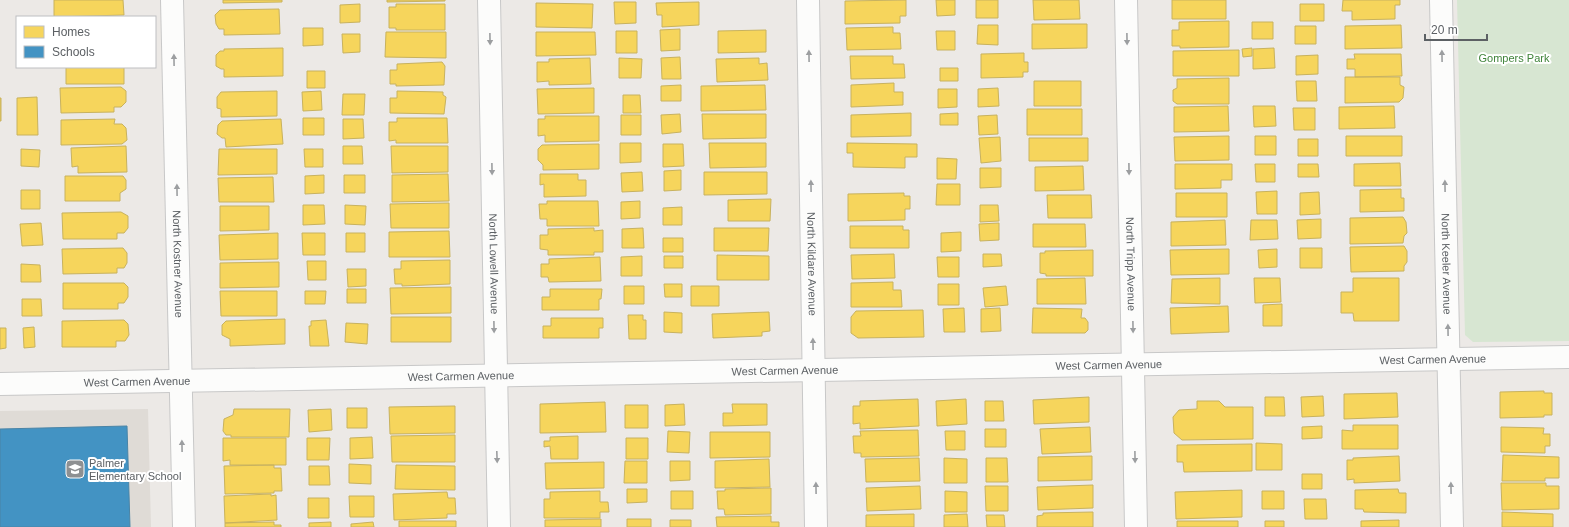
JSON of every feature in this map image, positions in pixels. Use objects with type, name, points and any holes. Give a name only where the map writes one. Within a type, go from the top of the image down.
[{"type":"street","name":"North Kostner Avenue","points":[[172,0],[184,527]]},
{"type":"street","name":"North Lowell Avenue","points":[[489,0],[499,527]]},
{"type":"street","name":"North Kildare Avenue","points":[[808,0],[816,527]]},
{"type":"street","name":"North Tripp Avenue","points":[[1126,0],[1136,527]]},
{"type":"street","name":"North Keeler Avenue","points":[[1441,0],[1452,527]]},
{"type":"street","name":"West Carmen Avenue","points":[[0,384],[1569,357]]},
{"type":"shaded area","name":"Palmer Elementary School","points":[[148,409],[151,527],[0,527],[0,411]]},
{"type":"green space","name":"Gompers Park","points":[[1457,0],[1569,0],[1569,341],[1473,342],[1465,335]]},
{"type":"building: Homes","points":[[54,0],[123,0],[124,15],[54,16]]},
{"type":"building: Homes","points":[[223,0],[282,0],[282,2],[223,3]]},
{"type":"building: Homes","points":[[387,0],[445,0],[445,1],[387,2]]},
{"type":"building: Homes","points":[[906,0],[906,16],[900,16],[900,23],[845,24],[845,1]]},
{"type":"building: Homes","points":[[936,0],[955,0],[955,15],[937,16]]},
{"type":"building: Homes","points":[[976,0],[998,0],[998,18],[976,18]]},
{"type":"building: Homes","points":[[1033,0],[1079,0],[1080,19],[1034,20]]},
{"type":"building: Homes","points":[[1172,0],[1226,0],[1226,19],[1172,19]]},
{"type":"building: Homes","points":[[1343,0],[1400,0],[1400,5],[1395,5],[1395,19],[1352,20],[1352,11],[1342,11]]},
{"type":"building: Homes","points":[[614,2],[636,2],[636,23],[615,24]]},
{"type":"building: Homes","points":[[699,2],[699,25],[662,27],[662,15],[657,15],[656,3]]},
{"type":"building: Homes","points":[[536,3],[593,4],[592,28],[536,27]]},
{"type":"building: Homes","points":[[360,4],[360,22],[340,23],[340,5]]},
{"type":"building: Homes","points":[[396,4],[445,4],[445,30],[396,30],[396,28],[389,28],[389,7],[396,7]]},
{"type":"building: Homes","points":[[1300,4],[1324,4],[1324,21],[1300,21]]},
{"type":"building: Homes","points":[[279,9],[280,34],[224,35],[224,29],[219,29],[216,24],[215,15],[220,10]]},
{"type":"building: Homes","points":[[1229,21],[1229,47],[1180,48],[1180,46],[1172,46],[1172,30],[1179,30],[1179,22]]},
{"type":"building: Homes","points":[[1252,22],[1273,22],[1273,39],[1252,39]]},
{"type":"building: Homes","points":[[1032,24],[1087,24],[1087,48],[1032,49]]},
{"type":"building: Homes","points":[[978,25],[998,25],[998,45],[977,44]]},
{"type":"building: Homes","points":[[1401,25],[1402,48],[1345,49],[1345,26]]},
{"type":"building: Homes","points":[[1295,26],[1316,26],[1316,44],[1295,44]]},
{"type":"building: Homes","points":[[893,27],[893,33],[900,33],[901,49],[847,50],[846,28]]},
{"type":"building: Homes","points":[[303,28],[323,28],[323,45],[303,46]]},
{"type":"building: Homes","points":[[680,29],[680,50],[661,51],[660,30]]},
{"type":"building: Homes","points":[[766,30],[766,52],[718,53],[718,31]]},
{"type":"building: Homes","points":[[616,31],[637,31],[637,53],[616,53]]},
{"type":"building: Homes","points":[[936,31],[955,31],[955,50],[937,50]]},
{"type":"building: Homes","points":[[386,32],[446,32],[446,58],[385,57]]},
{"type":"building: Homes","points":[[536,32],[595,32],[596,55],[536,56]]},
{"type":"building: Homes","points":[[342,34],[360,34],[360,52],[343,53]]},
{"type":"building: Homes","points":[[283,48],[283,76],[224,77],[224,69],[216,66],[216,55],[220,51],[224,51],[224,49]]},
{"type":"building: Homes","points":[[1252,48],[1252,56],[1243,57],[1242,49]]},
{"type":"building: Homes","points":[[1274,48],[1275,68],[1253,69],[1253,49]]},
{"type":"building: Homes","points":[[1239,50],[1239,76],[1173,76],[1173,51]]},
{"type":"building: Homes","points":[[1024,53],[1024,62],[1028,62],[1028,72],[1023,72],[1023,77],[981,78],[981,54]]},
{"type":"building: Homes","points":[[1354,54],[1401,54],[1402,76],[1355,77],[1355,69],[1347,69],[1347,59],[1355,59]]},
{"type":"building: Homes","points":[[1318,55],[1318,74],[1296,75],[1296,56]]},
{"type":"building: Homes","points":[[850,56],[893,56],[893,64],[904,64],[905,78],[851,79]]},
{"type":"building: Homes","points":[[680,57],[681,79],[662,79],[661,58]]},
{"type":"building: Homes","points":[[590,58],[591,84],[549,85],[549,81],[537,82],[537,62],[549,62],[549,59]]},
{"type":"building: Homes","points":[[619,58],[642,59],[641,78],[619,78]]},
{"type":"building: Homes","points":[[759,58],[759,64],[767,63],[768,80],[717,82],[716,59]]},
{"type":"building: Homes","points":[[442,62],[445,66],[444,85],[396,86],[396,84],[390,84],[390,70],[397,70],[397,64]]},
{"type":"building: Homes","points":[[66,68],[124,68],[124,84],[66,84]]},
{"type":"building: Homes","points":[[940,68],[958,68],[958,81],[940,81]]},
{"type":"building: Homes","points":[[307,71],[325,71],[325,88],[307,88]]},
{"type":"building: Homes","points":[[1345,77],[1400,77],[1400,85],[1404,87],[1403,98],[1399,102],[1345,103]]},
{"type":"building: Homes","points":[[1229,78],[1229,104],[1177,104],[1173,101],[1173,90],[1177,88],[1177,79]]},
{"type":"building: Homes","points":[[1034,81],[1081,81],[1081,106],[1034,106]]},
{"type":"building: Homes","points":[[1296,81],[1316,81],[1317,101],[1297,101]]},
{"type":"building: Homes","points":[[894,83],[894,92],[903,92],[903,105],[851,107],[851,85]]},
{"type":"building: Homes","points":[[681,85],[681,101],[661,101],[661,86]]},
{"type":"building: Homes","points":[[765,85],[766,110],[701,111],[701,86]]},
{"type":"building: Homes","points":[[121,87],[126,91],[126,102],[121,107],[114,107],[114,112],[61,113],[60,88]]},
{"type":"building: Homes","points":[[594,88],[594,113],[538,114],[537,89]]},
{"type":"building: Homes","points":[[998,88],[999,106],[978,107],[978,89]]},
{"type":"building: Homes","points":[[938,89],[957,89],[957,107],[938,108]]},
{"type":"building: Homes","points":[[277,91],[277,116],[221,117],[221,109],[217,108],[217,97],[221,92]]},
{"type":"building: Homes","points":[[321,91],[322,110],[303,111],[302,92]]},
{"type":"building: Homes","points":[[397,91],[443,92],[443,95],[446,97],[444,114],[390,113],[390,98],[397,98]]},
{"type":"building: Homes","points":[[343,94],[365,94],[364,115],[342,115]]},
{"type":"building: Homes","points":[[623,95],[640,95],[641,113],[623,113]]},
{"type":"building: Homes","points":[[37,97],[38,135],[17,135],[17,98]]},
{"type":"building: Homes","points":[[1,98],[1,121],[0,121]]},
{"type":"building: Homes","points":[[1228,106],[1229,131],[1174,132],[1174,107]]},
{"type":"building: Homes","points":[[1253,106],[1275,106],[1276,126],[1254,127]]},
{"type":"building: Homes","points":[[1394,106],[1395,128],[1339,129],[1339,107]]},
{"type":"building: Homes","points":[[1293,108],[1315,108],[1315,130],[1294,130]]},
{"type":"building: Homes","points":[[1027,109],[1082,109],[1082,135],[1027,135]]},
{"type":"building: Homes","points":[[911,113],[911,136],[851,137],[851,115]]},
{"type":"building: Homes","points":[[958,113],[958,125],[940,125],[940,114]]},
{"type":"building: Homes","points":[[680,114],[681,132],[662,134],[661,115]]},
{"type":"building: Homes","points":[[702,114],[766,114],[766,138],[703,139]]},
{"type":"building: Homes","points":[[621,115],[641,115],[641,135],[621,135]]},
{"type":"building: Homes","points":[[997,115],[998,134],[979,135],[978,116]]},
{"type":"building: Homes","points":[[545,116],[599,116],[599,141],[545,142],[545,135],[538,136],[538,119],[545,119]]},
{"type":"building: Homes","points":[[303,118],[324,118],[324,135],[303,135]]},
{"type":"building: Homes","points":[[397,118],[447,118],[448,143],[396,143],[396,140],[389,141],[389,122],[397,122]]},
{"type":"building: Homes","points":[[115,119],[114,124],[122,124],[126,128],[127,140],[122,144],[61,145],[61,120]]},
{"type":"building: Homes","points":[[281,119],[283,144],[226,147],[225,138],[222,138],[217,134],[218,125],[222,121]]},
{"type":"building: Homes","points":[[343,119],[363,119],[364,138],[343,139]]},
{"type":"building: Homes","points":[[1229,136],[1229,160],[1175,161],[1174,137]]},
{"type":"building: Homes","points":[[1255,136],[1276,136],[1276,155],[1255,155]]},
{"type":"building: Homes","points":[[1346,136],[1402,136],[1402,156],[1346,156]]},
{"type":"building: Homes","points":[[1000,137],[1001,161],[981,163],[979,138]]},
{"type":"building: Homes","points":[[1029,138],[1088,138],[1088,161],[1029,161]]},
{"type":"building: Homes","points":[[1298,139],[1318,139],[1318,156],[1298,156]]},
{"type":"building: Homes","points":[[620,143],[641,143],[641,162],[620,163]]},
{"type":"building: Homes","points":[[709,143],[766,143],[766,167],[710,168]]},
{"type":"building: Homes","points":[[847,143],[917,144],[917,157],[905,157],[905,168],[853,167],[853,153],[847,153]]},
{"type":"building: Homes","points":[[599,144],[599,169],[543,170],[543,165],[538,160],[538,149],[542,145]]},
{"type":"building: Homes","points":[[663,144],[683,144],[684,166],[663,167]]},
{"type":"building: Homes","points":[[126,146],[127,172],[78,173],[78,166],[72,167],[71,148]]},
{"type":"building: Homes","points":[[343,146],[362,146],[363,164],[343,164]]},
{"type":"building: Homes","points":[[391,146],[448,146],[448,172],[392,173]]},
{"type":"building: Homes","points":[[21,149],[40,150],[39,167],[21,166]]},
{"type":"building: Homes","points":[[219,149],[277,149],[277,174],[218,175]]},
{"type":"building: Homes","points":[[304,149],[323,149],[323,167],[305,167]]},
{"type":"building: Homes","points":[[937,158],[957,159],[956,179],[937,179]]},
{"type":"building: Homes","points":[[1400,163],[1401,186],[1354,186],[1354,164]]},
{"type":"building: Homes","points":[[1175,164],[1232,164],[1232,180],[1221,180],[1221,188],[1175,189]]},
{"type":"building: Homes","points":[[1255,164],[1275,164],[1275,182],[1256,182]]},
{"type":"building: Homes","points":[[1298,164],[1318,164],[1319,177],[1298,177]]},
{"type":"building: Homes","points":[[1083,166],[1084,190],[1035,191],[1035,167]]},
{"type":"building: Homes","points":[[980,168],[1001,168],[1001,187],[980,188]]},
{"type":"building: Homes","points":[[681,170],[681,190],[664,191],[664,171]]},
{"type":"building: Homes","points":[[642,172],[643,191],[622,192],[621,173]]},
{"type":"building: Homes","points":[[704,172],[767,172],[767,194],[704,195]]},
{"type":"building: Homes","points":[[448,174],[449,201],[392,202],[392,175]]},
{"type":"building: Homes","points":[[540,174],[578,174],[578,180],[586,180],[586,196],[544,197],[544,184],[540,185]]},
{"type":"building: Homes","points":[[324,175],[324,193],[305,194],[305,176]]},
{"type":"building: Homes","points":[[344,175],[365,175],[365,193],[344,193]]},
{"type":"building: Homes","points":[[65,176],[123,176],[126,180],[126,189],[120,193],[120,201],[65,201]]},
{"type":"building: Homes","points":[[273,177],[274,202],[219,202],[218,178]]},
{"type":"building: Homes","points":[[937,184],[960,184],[960,205],[936,205]]},
{"type":"building: Homes","points":[[1401,189],[1401,198],[1404,198],[1404,211],[1360,212],[1360,190]]},
{"type":"building: Homes","points":[[21,190],[40,190],[40,209],[21,209]]},
{"type":"building: Homes","points":[[1277,191],[1277,214],[1257,214],[1256,192]]},
{"type":"building: Homes","points":[[1319,192],[1320,214],[1300,215],[1300,193]]},
{"type":"building: Homes","points":[[904,193],[904,196],[910,196],[910,209],[905,209],[905,220],[848,221],[848,194]]},
{"type":"building: Homes","points":[[1176,193],[1227,193],[1227,217],[1176,217]]},
{"type":"building: Homes","points":[[1047,195],[1091,195],[1092,218],[1048,218]]},
{"type":"building: Homes","points":[[771,199],[770,221],[728,221],[728,200]]},
{"type":"building: Homes","points":[[547,201],[598,201],[599,226],[547,226],[547,219],[540,219],[539,204],[547,204]]},
{"type":"building: Homes","points":[[640,201],[640,218],[621,219],[621,202]]},
{"type":"building: Homes","points":[[449,203],[449,228],[391,228],[390,204]]},
{"type":"building: Homes","points":[[303,205],[324,205],[325,224],[303,225]]},
{"type":"building: Homes","points":[[345,205],[366,206],[365,225],[345,224]]},
{"type":"building: Homes","points":[[980,205],[998,205],[999,221],[980,222]]},
{"type":"building: Homes","points":[[220,206],[269,206],[269,230],[220,231]]},
{"type":"building: Homes","points":[[682,207],[682,225],[663,225],[663,208]]},
{"type":"building: Homes","points":[[121,212],[128,216],[128,228],[124,233],[117,233],[117,239],[63,239],[62,213]]},
{"type":"building: Homes","points":[[1403,217],[1406,222],[1407,233],[1404,236],[1403,243],[1350,244],[1350,218]]},
{"type":"building: Homes","points":[[1321,219],[1321,238],[1298,239],[1297,220]]},
{"type":"building: Homes","points":[[1225,220],[1226,245],[1171,246],[1171,222]]},
{"type":"building: Homes","points":[[1251,220],[1277,220],[1278,239],[1250,240]]},
{"type":"building: Homes","points":[[41,223],[43,245],[22,246],[20,224]]},
{"type":"building: Homes","points":[[999,223],[999,240],[980,241],[979,224]]},
{"type":"building: Homes","points":[[1033,224],[1085,224],[1086,247],[1033,247]]},
{"type":"building: Homes","points":[[850,226],[903,226],[903,230],[909,230],[909,248],[850,248]]},
{"type":"building: Homes","points":[[594,228],[594,231],[603,230],[603,252],[594,252],[594,255],[548,255],[548,250],[540,249],[540,235],[548,235],[548,229]]},
{"type":"building: Homes","points":[[643,228],[644,248],[622,248],[622,229]]},
{"type":"building: Homes","points":[[714,228],[769,228],[768,251],[714,251]]},
{"type":"building: Homes","points":[[449,231],[450,257],[389,257],[389,232]]},
{"type":"building: Homes","points":[[961,232],[961,251],[941,252],[941,233]]},
{"type":"building: Homes","points":[[278,233],[278,259],[220,260],[219,235]]},
{"type":"building: Homes","points":[[302,233],[325,233],[325,255],[303,255]]},
{"type":"building: Homes","points":[[346,233],[365,233],[365,252],[346,252]]},
{"type":"building: Homes","points":[[663,238],[683,238],[683,252],[663,252]]},
{"type":"building: Homes","points":[[1404,246],[1407,251],[1407,262],[1404,266],[1404,271],[1351,272],[1350,247]]},
{"type":"building: Homes","points":[[123,248],[127,253],[127,263],[124,268],[117,268],[117,273],[63,274],[62,249]]},
{"type":"building: Homes","points":[[1300,248],[1322,248],[1322,268],[1300,268]]},
{"type":"building: Homes","points":[[1229,249],[1229,274],[1171,275],[1170,250]]},
{"type":"building: Homes","points":[[1277,249],[1277,267],[1259,268],[1258,250]]},
{"type":"building: Homes","points":[[1093,250],[1093,276],[1046,276],[1046,274],[1040,273],[1040,253],[1045,253],[1045,251]]},
{"type":"building: Homes","points":[[894,254],[895,278],[852,279],[851,255]]},
{"type":"building: Homes","points":[[983,254],[1001,254],[1002,266],[983,267]]},
{"type":"building: Homes","points":[[717,255],[769,256],[769,280],[717,280]]},
{"type":"building: Homes","points":[[642,256],[642,276],[621,276],[621,257]]},
{"type":"building: Homes","points":[[664,256],[683,256],[683,268],[664,268]]},
{"type":"building: Homes","points":[[600,257],[601,281],[549,282],[548,277],[541,277],[541,264],[549,264],[549,259]]},
{"type":"building: Homes","points":[[937,257],[959,257],[959,277],[938,277]]},
{"type":"building: Homes","points":[[450,260],[450,284],[402,286],[402,284],[395,284],[394,269],[401,269],[401,261]]},
{"type":"building: Homes","points":[[307,261],[326,261],[326,280],[308,280]]},
{"type":"building: Homes","points":[[279,262],[279,287],[220,288],[220,263]]},
{"type":"building: Homes","points":[[21,264],[40,265],[41,282],[21,282]]},
{"type":"building: Homes","points":[[347,269],[366,269],[366,286],[348,287]]},
{"type":"building: Homes","points":[[1085,278],[1086,304],[1037,304],[1037,279]]},
{"type":"building: Homes","points":[[1220,278],[1220,304],[1171,303],[1172,279]]},
{"type":"building: Homes","points":[[1254,278],[1280,278],[1281,302],[1255,303]]},
{"type":"building: Homes","points":[[1353,278],[1399,278],[1399,321],[1354,321],[1353,313],[1341,313],[1341,292],[1353,292]]},
{"type":"building: Homes","points":[[893,282],[893,290],[901,290],[902,307],[851,307],[851,283]]},
{"type":"building: Homes","points":[[63,283],[124,283],[128,287],[128,297],[124,303],[118,303],[118,309],[63,309]]},
{"type":"building: Homes","points":[[664,284],[682,284],[682,297],[665,297]]},
{"type":"building: Homes","points":[[938,284],[959,284],[959,305],[938,305]]},
{"type":"building: Homes","points":[[624,286],[644,286],[644,304],[624,304]]},
{"type":"building: Homes","points":[[691,286],[719,286],[719,306],[691,306]]},
{"type":"building: Homes","points":[[1006,286],[1008,305],[985,307],[983,288]]},
{"type":"building: Homes","points":[[451,287],[451,313],[391,314],[390,288]]},
{"type":"building: Homes","points":[[347,289],[366,289],[366,303],[347,303]]},
{"type":"building: Homes","points":[[550,289],[602,289],[601,299],[599,299],[599,310],[542,310],[542,297],[550,297]]},
{"type":"building: Homes","points":[[220,291],[277,291],[277,316],[221,316]]},
{"type":"building: Homes","points":[[305,291],[326,291],[325,304],[305,304]]},
{"type":"building: Homes","points":[[22,299],[41,299],[42,316],[22,316]]},
{"type":"building: Homes","points":[[1282,304],[1282,326],[1263,326],[1263,305]]},
{"type":"building: Homes","points":[[1228,306],[1229,332],[1171,334],[1170,308]]},
{"type":"building: Homes","points":[[964,308],[965,332],[944,332],[943,309]]},
{"type":"building: Homes","points":[[1000,308],[1001,331],[981,332],[981,309]]},
{"type":"building: Homes","points":[[1033,308],[1082,309],[1081,318],[1085,318],[1088,322],[1088,330],[1085,333],[1032,333]]},
{"type":"building: Homes","points":[[923,310],[924,337],[858,338],[851,333],[851,317],[856,311]]},
{"type":"building: Homes","points":[[664,312],[682,313],[682,333],[664,332]]},
{"type":"building: Homes","points":[[769,312],[770,331],[762,332],[762,336],[713,338],[712,314]]},
{"type":"building: Homes","points":[[628,315],[643,315],[643,320],[646,320],[646,339],[629,339]]},
{"type":"building: Homes","points":[[391,317],[451,317],[451,342],[391,342]]},
{"type":"building: Homes","points":[[551,318],[603,318],[603,328],[599,328],[599,338],[543,338],[543,326],[551,326]]},
{"type":"building: Homes","points":[[285,319],[285,344],[230,346],[230,339],[222,335],[222,325],[226,321]]},
{"type":"building: Homes","points":[[124,320],[128,324],[129,335],[125,341],[116,341],[116,347],[62,347],[62,321]]},
{"type":"building: Homes","points":[[326,320],[329,346],[310,346],[309,326],[311,326],[311,321]]},
{"type":"building: Homes","points":[[346,323],[368,324],[367,344],[345,342]]},
{"type":"building: Homes","points":[[34,327],[35,347],[24,348],[23,328]]},
{"type":"building: Homes","points":[[0,328],[6,328],[6,348],[0,349]]},
{"type":"building: Homes","points":[[1544,391],[1544,393],[1552,393],[1552,415],[1544,415],[1544,417],[1500,418],[1500,392]]},
{"type":"building: Homes","points":[[1397,393],[1398,417],[1344,419],[1344,394]]},
{"type":"building: Homes","points":[[1323,396],[1324,416],[1302,417],[1301,397]]},
{"type":"building: Homes","points":[[1089,397],[1089,422],[1034,424],[1033,400]]},
{"type":"building: Homes","points":[[1265,397],[1284,397],[1285,416],[1265,416]]},
{"type":"building: Homes","points":[[918,399],[919,426],[860,429],[860,423],[853,424],[853,406],[860,406],[860,401]]},
{"type":"building: Homes","points":[[966,399],[967,424],[937,426],[936,401]]},
{"type":"building: Homes","points":[[985,401],[1003,401],[1004,421],[985,421]]},
{"type":"building: Homes","points":[[1197,401],[1219,401],[1225,407],[1253,407],[1253,439],[1182,440],[1174,433],[1173,417],[1179,410],[1197,409]]},
{"type":"building: Homes","points":[[605,402],[606,432],[540,433],[540,404]]},
{"type":"building: Homes","points":[[684,404],[685,425],[665,426],[665,405]]},
{"type":"building: Homes","points":[[732,404],[767,404],[767,425],[723,426],[723,413],[733,413]]},
{"type":"building: Homes","points":[[625,405],[648,405],[648,428],[625,428]]},
{"type":"building: Homes","points":[[455,406],[455,433],[390,434],[389,407]]},
{"type":"building: Homes","points":[[347,408],[367,408],[367,428],[347,428]]},
{"type":"building: Homes","points":[[234,409],[290,409],[289,437],[231,437],[231,435],[226,435],[223,431],[224,419],[233,415]]},
{"type":"building: Homes","points":[[331,409],[332,430],[309,432],[308,410]]},
{"type":"building: Homes","points":[[1353,425],[1398,425],[1398,449],[1342,449],[1342,430],[1353,431]]},
{"type":"building: Homes","points":[[1322,426],[1322,438],[1302,439],[1302,427]]},
{"type":"building: Homes","points":[[1090,427],[1091,452],[1042,454],[1040,429]]},
{"type":"building: Homes","points":[[1501,427],[1544,428],[1543,434],[1550,434],[1550,446],[1545,446],[1545,453],[1501,452]]},
{"type":"building: Homes","points":[[985,429],[1006,429],[1006,447],[985,447]]},
{"type":"building: Homes","points":[[918,430],[919,456],[861,457],[861,453],[854,453],[853,436],[861,436],[860,431]]},
{"type":"building: Homes","points":[[668,431],[690,432],[689,453],[667,452]]},
{"type":"building: Homes","points":[[945,431],[965,431],[965,450],[946,450]]},
{"type":"building: Homes","points":[[710,432],[770,432],[770,457],[710,458]]},
{"type":"building: Homes","points":[[455,435],[455,462],[392,462],[391,436]]},
{"type":"building: Homes","points":[[578,436],[578,459],[551,459],[550,446],[544,447],[544,441],[550,441],[550,437]]},
{"type":"building: Homes","points":[[372,437],[373,458],[350,459],[350,438]]},
{"type":"building: Homes","points":[[223,438],[286,438],[286,465],[230,465],[230,460],[223,461]]},
{"type":"building: Homes","points":[[307,438],[330,438],[329,460],[307,460]]},
{"type":"building: Homes","points":[[626,438],[648,438],[648,459],[626,459]]},
{"type":"building: Homes","points":[[1256,443],[1282,444],[1282,470],[1256,470]]},
{"type":"building: Homes","points":[[1252,444],[1252,471],[1184,472],[1183,462],[1177,462],[1177,445]]},
{"type":"building: Homes","points":[[1503,455],[1559,457],[1559,478],[1545,478],[1545,481],[1502,481]]},
{"type":"building: Homes","points":[[1092,456],[1092,480],[1038,481],[1038,457]]},
{"type":"building: Homes","points":[[1399,456],[1400,481],[1354,483],[1354,479],[1347,480],[1347,460],[1353,460],[1353,458]]},
{"type":"building: Homes","points":[[919,458],[920,481],[866,482],[865,459]]},
{"type":"building: Homes","points":[[944,458],[967,459],[967,483],[944,483]]},
{"type":"building: Homes","points":[[986,458],[1007,458],[1008,482],[986,482]]},
{"type":"building: Homes","points":[[769,459],[770,487],[715,488],[715,461]]},
{"type":"building: Homes","points":[[625,461],[647,461],[647,483],[624,483]]},
{"type":"building: Homes","points":[[670,461],[690,461],[690,480],[670,481]]},
{"type":"building: Homes","points":[[604,462],[604,488],[546,489],[545,463]]},
{"type":"building: Homes","points":[[349,464],[371,465],[371,484],[349,483]]},
{"type":"building: Homes","points":[[274,465],[274,468],[281,468],[282,491],[274,491],[274,493],[225,494],[224,466]]},
{"type":"building: Homes","points":[[396,465],[455,466],[455,490],[395,489]]},
{"type":"building: Homes","points":[[309,466],[329,466],[330,485],[309,485]]},
{"type":"building: Homes","points":[[1302,474],[1322,474],[1322,489],[1302,489]]},
{"type":"building: Homes","points":[[1501,483],[1546,483],[1546,486],[1559,486],[1559,509],[1502,510]]},
{"type":"building: Homes","points":[[1093,485],[1093,508],[1038,510],[1037,487]]},
{"type":"building: Homes","points":[[920,486],[921,509],[867,511],[866,488]]},
{"type":"building: Homes","points":[[985,486],[1008,486],[1008,511],[986,511]]},
{"type":"building: Homes","points":[[771,488],[771,514],[725,515],[724,509],[718,509],[717,491],[725,491],[725,489]]},
{"type":"building: Homes","points":[[627,489],[647,489],[647,502],[627,503]]},
{"type":"building: Homes","points":[[1398,489],[1399,493],[1406,493],[1406,513],[1364,512],[1363,509],[1355,509],[1355,490]]},
{"type":"building: Homes","points":[[1242,490],[1242,517],[1176,519],[1175,492]]},
{"type":"building: Homes","points":[[600,491],[600,502],[608,502],[609,512],[600,512],[600,518],[544,518],[544,499],[550,499],[550,492]]},
{"type":"building: Homes","points":[[671,491],[693,491],[693,509],[671,509]]},
{"type":"building: Homes","points":[[945,491],[967,492],[967,512],[945,512]]},
{"type":"building: Homes","points":[[1262,491],[1284,491],[1284,509],[1262,509]]},
{"type":"building: Homes","points":[[447,492],[448,498],[455,498],[456,514],[447,514],[447,518],[394,520],[393,494]]},
{"type":"building: Homes","points":[[271,494],[271,496],[276,495],[277,520],[225,523],[224,496]]},
{"type":"building: Homes","points":[[349,496],[374,496],[374,517],[350,517]]},
{"type":"building: Homes","points":[[308,498],[329,498],[329,518],[308,518]]},
{"type":"building: Homes","points":[[1304,499],[1326,499],[1327,519],[1305,519]]},
{"type":"building: Homes","points":[[1093,512],[1093,527],[1037,527],[1037,516],[1043,515],[1043,513]]},
{"type":"building: Homes","points":[[1502,512],[1553,514],[1553,527],[1502,527]]},
{"type":"building: Homes","points":[[914,514],[914,527],[866,527],[866,515]]},
{"type":"building: Homes","points":[[967,514],[968,527],[944,527],[944,515]]},
{"type":"building: Homes","points":[[986,515],[1004,515],[1005,527],[987,527]]},
{"type":"building: Homes","points":[[771,516],[771,522],[779,522],[779,527],[717,527],[716,517]]},
{"type":"building: Homes","points":[[601,519],[601,527],[545,527],[545,520]]},
{"type":"building: Homes","points":[[627,519],[651,519],[651,527],[627,527]]},
{"type":"building: Homes","points":[[670,520],[691,520],[691,527],[670,527]]},
{"type":"building: Homes","points":[[1399,520],[1399,527],[1361,527],[1361,521]]},
{"type":"building: Homes","points":[[399,521],[456,521],[456,527],[399,527]]},
{"type":"building: Homes","points":[[1177,521],[1238,521],[1238,527],[1177,527]]},
{"type":"building: Homes","points":[[1265,521],[1284,521],[1284,527],[1265,527]]},
{"type":"building: Homes","points":[[274,522],[274,525],[281,525],[281,527],[225,527],[225,523]]},
{"type":"building: Homes","points":[[331,522],[331,527],[309,527],[309,523]]},
{"type":"building: Homes","points":[[373,522],[374,527],[351,527],[351,524]]},
{"type":"building: Schools","name":"Palmer Elementary School","points":[[127,426],[130,527],[0,527],[0,429]]},
{"type":"place","name":"Palmer Elementary School","points":[[75,469]]}]
